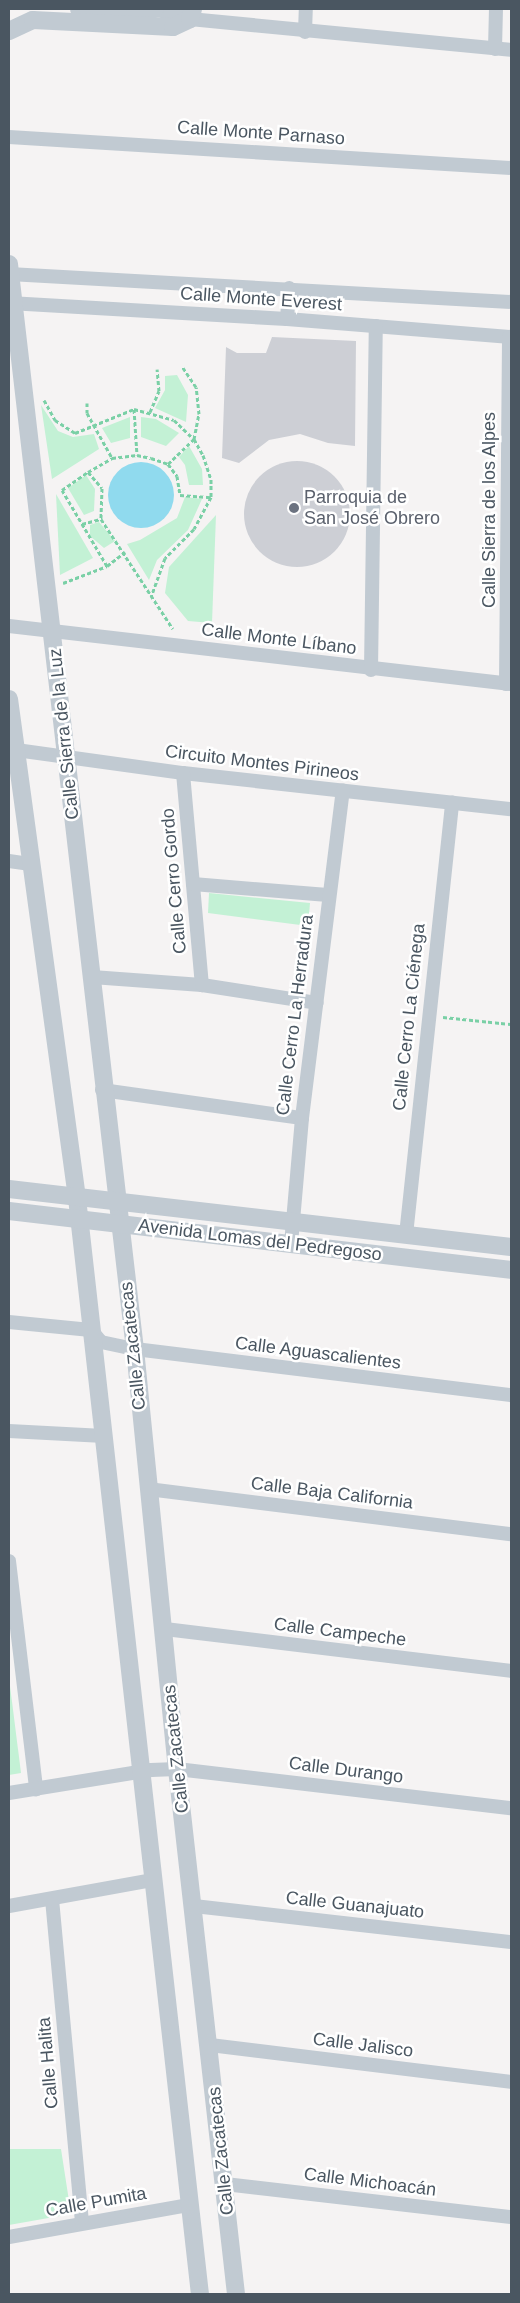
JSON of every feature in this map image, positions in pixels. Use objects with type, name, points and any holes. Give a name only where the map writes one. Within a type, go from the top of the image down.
[{"type":"street","points":[[79,9],[135,12],[155,9],[305,32],[511,50]]},
{"type":"street","points":[[305,32],[306,9]]},
{"type":"street","points":[[495,49],[496,9]]},
{"type":"street","points":[[9,31],[33,20],[172,27],[192,14]]},
{"type":"street","name":"Calle Monte Parnaso","points":[[9,137],[511,168]]},
{"type":"street","name":"Calle Monte Everest","points":[[9,271],[511,302]]},
{"type":"street","name":"Calle Sierra de la Luz","points":[[9,271],[11,303],[48,588],[48,629],[59,755],[92,977],[113,1202]]},
{"type":"street","points":[[287,319],[289,288]]},
{"type":"street","name":"Calle Monte Everest","points":[[11,303],[287,319],[510,337]]},
{"type":"street","points":[[370,670],[376,326]]},
{"type":"street","name":"Calle Sierra de los Alpes","points":[[509,684],[510,337]]},
{"type":"street","name":"Calle Monte Líbano","points":[[11,626],[48,629],[370,670],[509,684]]},
{"type":"street","points":[[9,698],[18,751],[31,864],[80,1221]]},
{"type":"street","name":"Circuito Montes Pirineos","points":[[18,751],[59,755],[183,774],[511,809]]},
{"type":"street","name":"Calle Cerro Gordo","points":[[183,774],[202,985]]},
{"type":"street","name":"Calle Cerro La Herradura","points":[[291,1244],[302,1118],[317,1003],[328,895],[343,791]]},
{"type":"street","name":"Calle Cerro La Ciénega","points":[[406,1235],[452,802]]},
{"type":"street","points":[[9,861],[31,864]]},
{"type":"street","points":[[193,884],[328,895]]},
{"type":"street","points":[[92,977],[202,985],[317,1003]]},
{"type":"street","points":[[102,1090],[302,1118]]},
{"type":"street","name":"Avenida Lomas del Pedregoso","points":[[9,1189],[511,1247]]},
{"type":"street","name":"Calle Zacatecas","points":[[113,1202],[127,1348],[148,1489],[165,1629],[152,1880],[200,2294]]},
{"type":"street","name":"Avenida Lomas del Pedregoso","points":[[9,1211],[80,1221],[114,1223],[511,1270]]},
{"type":"street","name":"Calle Zacatecas","points":[[80,1221],[96,1336],[104,1436],[158,1770],[194,1906],[236,2294]]},
{"type":"street","name":"Calle Aguascalientes","points":[[9,1322],[96,1336],[127,1348],[511,1395]]},
{"type":"street","points":[[9,1432],[104,1436]]},
{"type":"street","name":"Calle Baja California","points":[[148,1489],[511,1534]]},
{"type":"street","points":[[9,1561],[36,1789]]},
{"type":"street","name":"Calle Campeche","points":[[165,1629],[511,1671]]},
{"type":"street","name":"Calle Durango","points":[[9,1793],[158,1770],[511,1808]]},
{"type":"street","points":[[9,1906],[152,1880]]},
{"type":"street","name":"Calle Halita","points":[[52,1899],[82,2223]]},
{"type":"street","name":"Calle Guanajuato","points":[[194,1906],[511,1942]]},
{"type":"street","name":"Calle Jalisco","points":[[210,2045],[511,2082]]},
{"type":"street","name":"Calle Michoacán","points":[[225,2184],[511,2217]]},
{"type":"street","name":"Calle Pumita","points":[[9,2237],[189,2205]]},
{"type":"path","points":[[168,464],[194,438],[199,414],[196,387],[182,366]]},
{"type":"path","points":[[150,412],[159,392],[157,369]]},
{"type":"path","points":[[44,400],[55,420],[66,430],[76,433],[134,409],[174,420],[194,438],[212,479],[211,497],[194,529],[164,558],[151,597]]},
{"type":"path","points":[[87,403],[87,413],[112,458]]},
{"type":"path","points":[[134,409],[137,454]]},
{"type":"path","points":[[107,566],[62,490],[88,472],[112,458],[137,454],[168,464],[177,476],[180,495],[211,497]]},
{"type":"path","points":[[88,472],[102,488],[101,519],[125,552],[151,597],[178,635]]},
{"type":"path","points":[[82,524],[101,519]]},
{"type":"path","points":[[48,588],[107,566],[125,552]]},
{"type":"path","points":[[428,1016],[511,1024]]},
{"type":"green space","points":[[177,375],[188,395],[186,422],[155,408],[165,390],[165,376]]},
{"type":"green space","points":[[41,405],[58,431],[73,437],[94,434],[99,449],[52,479]]},
{"type":"green space","points":[[130,417],[130,438],[111,443],[102,428]]},
{"type":"green space","points":[[141,417],[156,419],[179,433],[166,446],[141,437]]},
{"type":"green space","points":[[189,446],[202,469],[203,485],[189,485],[185,465],[179,457]]},
{"type":"green space","points":[[86,475],[95,489],[94,511],[84,515],[68,488]]},
{"type":"green space","points":[[56,494],[93,558],[60,575]]},
{"type":"green space","points":[[185,497],[202,499],[188,530],[157,560],[149,580],[127,544],[140,540],[177,518]]},
{"type":"green space","points":[[216,515],[212,623],[188,621],[165,593],[169,567]]},
{"type":"green space","points":[[99,522],[115,541],[104,548],[90,536],[90,525]]},
{"type":"green space","points":[[209,893],[310,903],[308,926],[208,913]]},
{"type":"green space","points":[[9,1678],[21,1773],[9,1775]]},
{"type":"green space","points":[[9,2149],[61,2149],[71,2214],[9,2225]]},
{"type":"water","points":[[135,462],[147,462],[159,467],[169,477],[174,489],[172,508],[159,523],[147,528],[135,528],[123,523],[113,513],[108,501],[108,489],[113,477],[123,467]]},
{"type":"building","points":[[272,337],[356,341],[355,446],[328,443],[300,434],[269,440],[239,463],[222,458],[226,347],[237,353],[266,353]]},
{"type":"building","points":[[297,461],[317,465],[334,477],[346,494],[350,514],[346,534],[334,551],[317,563],[297,567],[277,563],[260,551],[248,534],[244,514],[248,494],[260,477],[277,465]]},
{"type":"place","name":"Parroquia de San José Obrero","points":[[294,508]]}]
